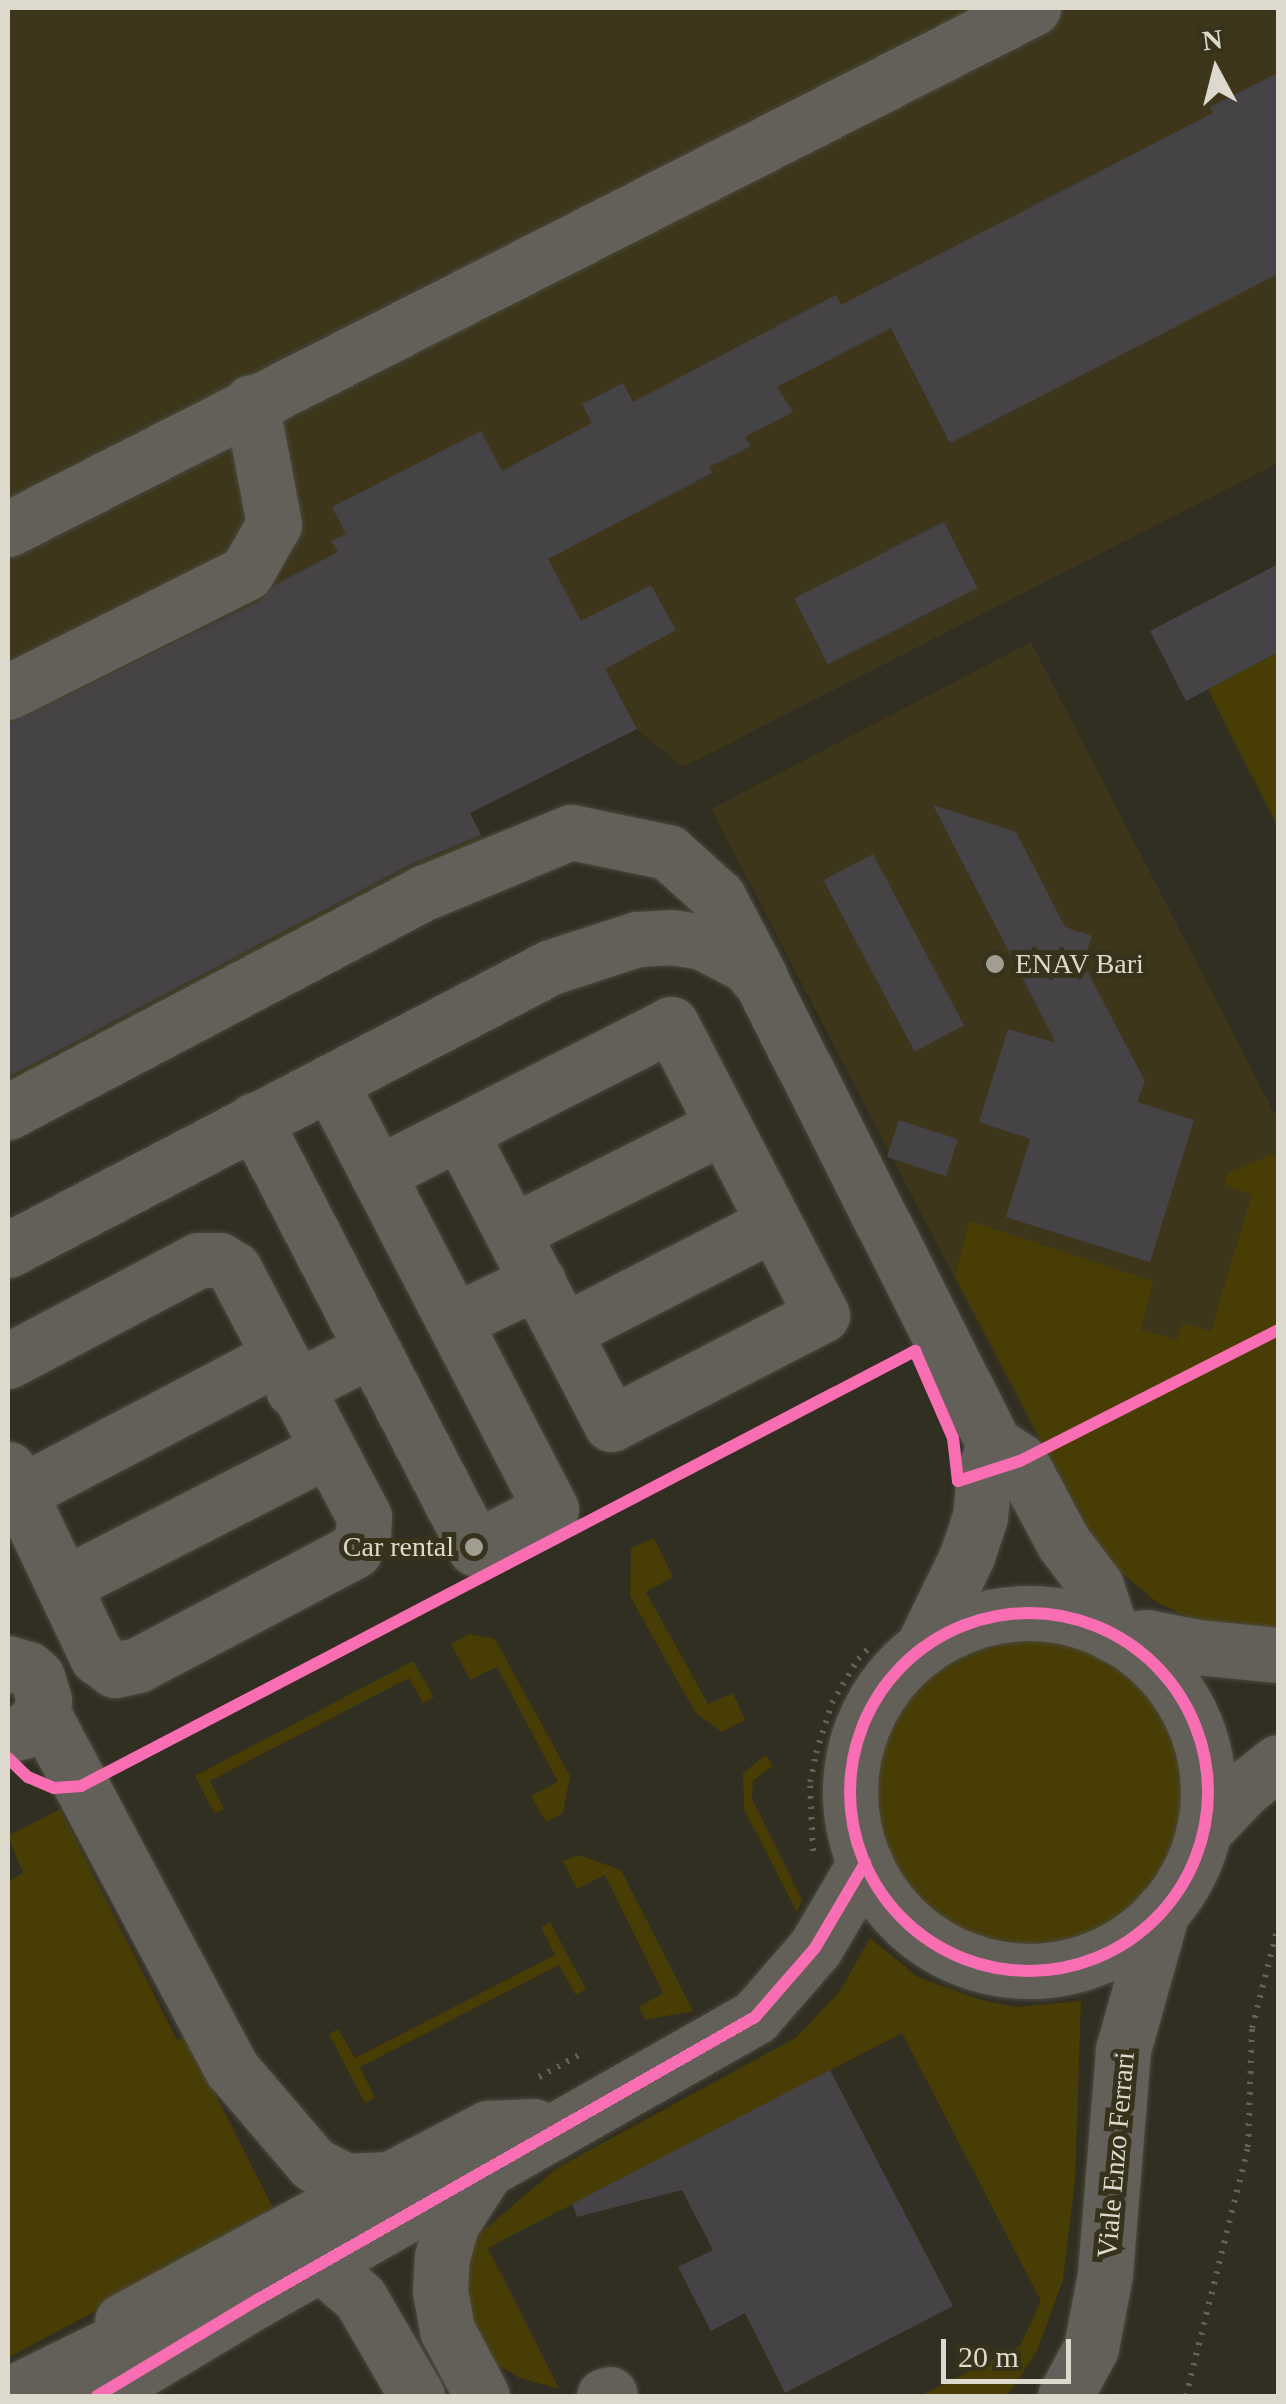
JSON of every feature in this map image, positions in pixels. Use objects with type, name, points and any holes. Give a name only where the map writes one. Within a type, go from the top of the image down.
[{"type":"street","points":[[8,529],[251,402],[1033,8]]},
{"type":"street","points":[[8,692],[246,573],[274,524],[251,402]]},
{"type":"street","points":[[8,1112],[426,892],[571,832],[668,852],[718,898],[975,1398],[994,1444],[1020,1461],[1064,1542],[1096,1586],[1119,1636]]},
{"type":"street","points":[[8,1250],[551,967],[637,939],[671,937],[702,942],[746,966],[763,984]]},
{"type":"street","points":[[377,1174],[671,1024],[822,1314],[611,1424],[460,1133]]},
{"type":"street","points":[[254,1120],[476,1548],[551,1509],[330,1082]]},
{"type":"street","points":[[512,1232],[724,1126]]},
{"type":"street","points":[[564,1331],[774,1222]]},
{"type":"street","points":[[8,1361],[199,1260],[220,1260],[234,1269],[286,1373],[364,1517],[363,1535],[354,1552],[138,1665],[115,1670],[96,1657],[13,1481],[286,1373],[372,1348]]},
{"type":"street","points":[[454,1321],[538,1281]]},
{"type":"street","points":[[901,1644],[967,1556],[980,1517],[984,1474],[994,1444]]},
{"type":"street","points":[[63,1585],[327,1450]]},
{"type":"street","name":"Viale Enzo Ferrari","points":[[1119,1636],[1174,1686],[1194,1723],[1208,1782],[1203,1832],[1186,1882],[1132,1938],[1084,1962],[1048,1969],[1002,1968],[959,1956],[926,1937],[839,1861],[851,1807],[858,1738],[901,1644],[1006,1614],[1062,1616],[1119,1636],[1147,1636],[1196,1647],[1278,1654]]},
{"type":"street","points":[[11,1657],[37,1677],[43,1688],[25,1724],[232,2068],[313,2164],[345,2181],[382,2180]]},
{"type":"street","name":"Viale Enzo Ferrari","points":[[1203,1832],[1244,1789],[1278,1762]]},
{"type":"street","points":[[111,2373],[244,2280],[544,2111],[756,2018],[815,1948],[839,1861]]},
{"type":"street","name":"Viale Enzo Ferrari","points":[[1065,2396],[1090,2348],[1098,2311],[1105,2274],[1123,2050],[1162,1910]]},
{"type":"street","points":[[111,2373],[124,2317],[488,2128],[544,2111]]},
{"type":"street","points":[[487,2390],[447,2330],[440,2291],[442,2256],[452,2222],[483,2174],[544,2111]]},
{"type":"street","points":[[332,2275],[483,2174]]},
{"type":"street","points":[[8,2395],[111,2373],[452,2222]]},
{"type":"street","points":[[332,2275],[360,2298],[417,2396]]},
{"type":"path","points":[[839,1861],[810,1782],[816,1753],[832,1703],[858,1659],[901,1644]]},
{"type":"path","points":[[1186,2396],[1248,2147],[1252,2028],[1278,1928]]},
{"type":"path","points":[[544,2111],[583,2054]]},
{"type":"shaded area","points":[[8,8],[1278,8],[1278,463],[683,767],[636,729],[470,813],[488,849],[8,1098]]},
{"type":"shaded area","name":"ENAV Bari","points":[[1031,642],[1278,1120],[1278,1320],[1041,1444],[711,809]]},
{"type":"shaded area","points":[[1278,652],[1278,828],[1208,689]]},
{"type":"shaded area","points":[[1278,1152],[1278,1627],[1244,1628],[1200,1622],[1158,1603],[1117,1569],[1096,1543],[955,1276],[969,1221],[1153,1281],[1141,1330],[1177,1340],[1183,1323],[1211,1331],[1252,1195],[1225,1185],[1226,1174]]},
{"type":"shaded area","points":[[654,1538],[673,1577],[646,1592],[708,1704],[733,1693],[745,1720],[722,1732],[695,1712],[630,1596],[631,1548]]},
{"type":"shaded area","points":[[469,1634],[495,1639],[570,1776],[563,1813],[546,1822],[531,1796],[558,1782],[497,1667],[470,1680],[451,1644]]},
{"type":"shaded area","points":[[1029,1636],[1089,1648],[1116,1662],[1139,1682],[1159,1705],[1173,1732],[1185,1792],[1173,1852],[1159,1879],[1139,1902],[1116,1922],[1089,1936],[1029,1948],[969,1936],[942,1922],[919,1902],[899,1879],[885,1852],[873,1792],[885,1732],[899,1705],[919,1682],[942,1662],[969,1648]]},
{"type":"shaded area","points":[[413,1661],[434,1697],[423,1703],[409,1678],[210,1781],[224,1809],[215,1814],[195,1776]]},
{"type":"shaded area","points":[[766,1755],[773,1766],[753,1781],[752,1799],[802,1900],[797,1912],[744,1809],[743,1773]]},
{"type":"shaded area","points":[[60,1809],[177,2040],[186,2036],[276,2214],[8,2358],[8,1881],[23,1873],[8,1836]]},
{"type":"shaded area","points":[[579,1855],[621,1870],[693,2011],[645,2020],[639,2007],[663,1993],[605,1875],[577,1889],[563,1861]]},
{"type":"shaded area","points":[[550,1922],[586,1989],[576,1995],[559,1965],[360,2067],[375,2098],[365,2103],[329,2034],[338,2029],[355,2058],[555,1955],[541,1927]]},
{"type":"shaded area","points":[[870,1938],[918,1977],[981,2000],[1016,2007],[1081,2001],[1075,2180],[1063,2280],[1037,2351],[1007,2396],[920,2396],[1020,2346],[1041,2301],[902,2033],[488,2248],[559,2389],[520,2378],[483,2356],[457,2285],[477,2236],[557,2168],[797,2037],[840,1991]]},
{"type":"building","points":[[1278,73],[1278,274],[950,443],[891,328],[777,387],[793,412],[745,437],[751,446],[709,467],[712,473],[548,559],[581,621],[651,585],[676,630],[605,669],[637,729],[470,813],[481,835],[411,864],[8,1077],[8,724],[260,601],[275,585],[338,552],[331,541],[346,534],[332,507],[481,431],[502,471],[592,423],[582,404],[623,383],[633,402],[836,295],[841,305],[1213,113],[1210,107]]},
{"type":"building","points":[[944,522],[978,588],[828,664],[794,598]]},
{"type":"building","points":[[1278,564],[1278,652],[1186,701],[1150,631]]},
{"type":"building","points":[[933,805],[1016,832],[1065,927],[1092,936],[1083,963],[1145,1081],[1137,1102],[1194,1120],[1150,1262],[1006,1217],[1030,1139],[979,1122],[1008,1029],[1056,1043]]},
{"type":"building","points":[[873,854],[964,1025],[915,1052],[824,880]]},
{"type":"building","points":[[899,1120],[958,1139],[946,1176],[887,1157]]},
{"type":"building","points":[[830,2070],[953,2306],[785,2393],[745,2313],[711,2331],[678,2267],[713,2250],[682,2190],[577,2217],[572,2204]]},
{"type":"cycle path","points":[[8,1758],[28,1777],[54,1788],[81,1786],[915,1351],[953,1438],[958,1481],[1020,1461],[1278,1330]]},
{"type":"cycle path","points":[[1029,1613],[1064,1617],[1097,1627],[1128,1643],[1155,1666],[1178,1693],[1194,1724],[1204,1757],[1208,1792],[1204,1827],[1194,1860],[1178,1891],[1155,1918],[1128,1941],[1097,1957],[1064,1967],[1029,1971],[994,1967],[961,1957],[930,1941],[903,1918],[880,1891],[864,1860],[854,1827],[850,1792],[854,1757],[864,1724],[880,1693],[903,1666],[930,1643],[961,1627],[994,1617],[1029,1613]]},
{"type":"cycle path","points":[[97,2396],[257,2300],[755,2017],[815,1948],[865,1863]]},
{"type":"place","name":"ENAV Bari","points":[[995,964]]},
{"type":"place","name":"Car rental","points":[[474,1547]]}]
